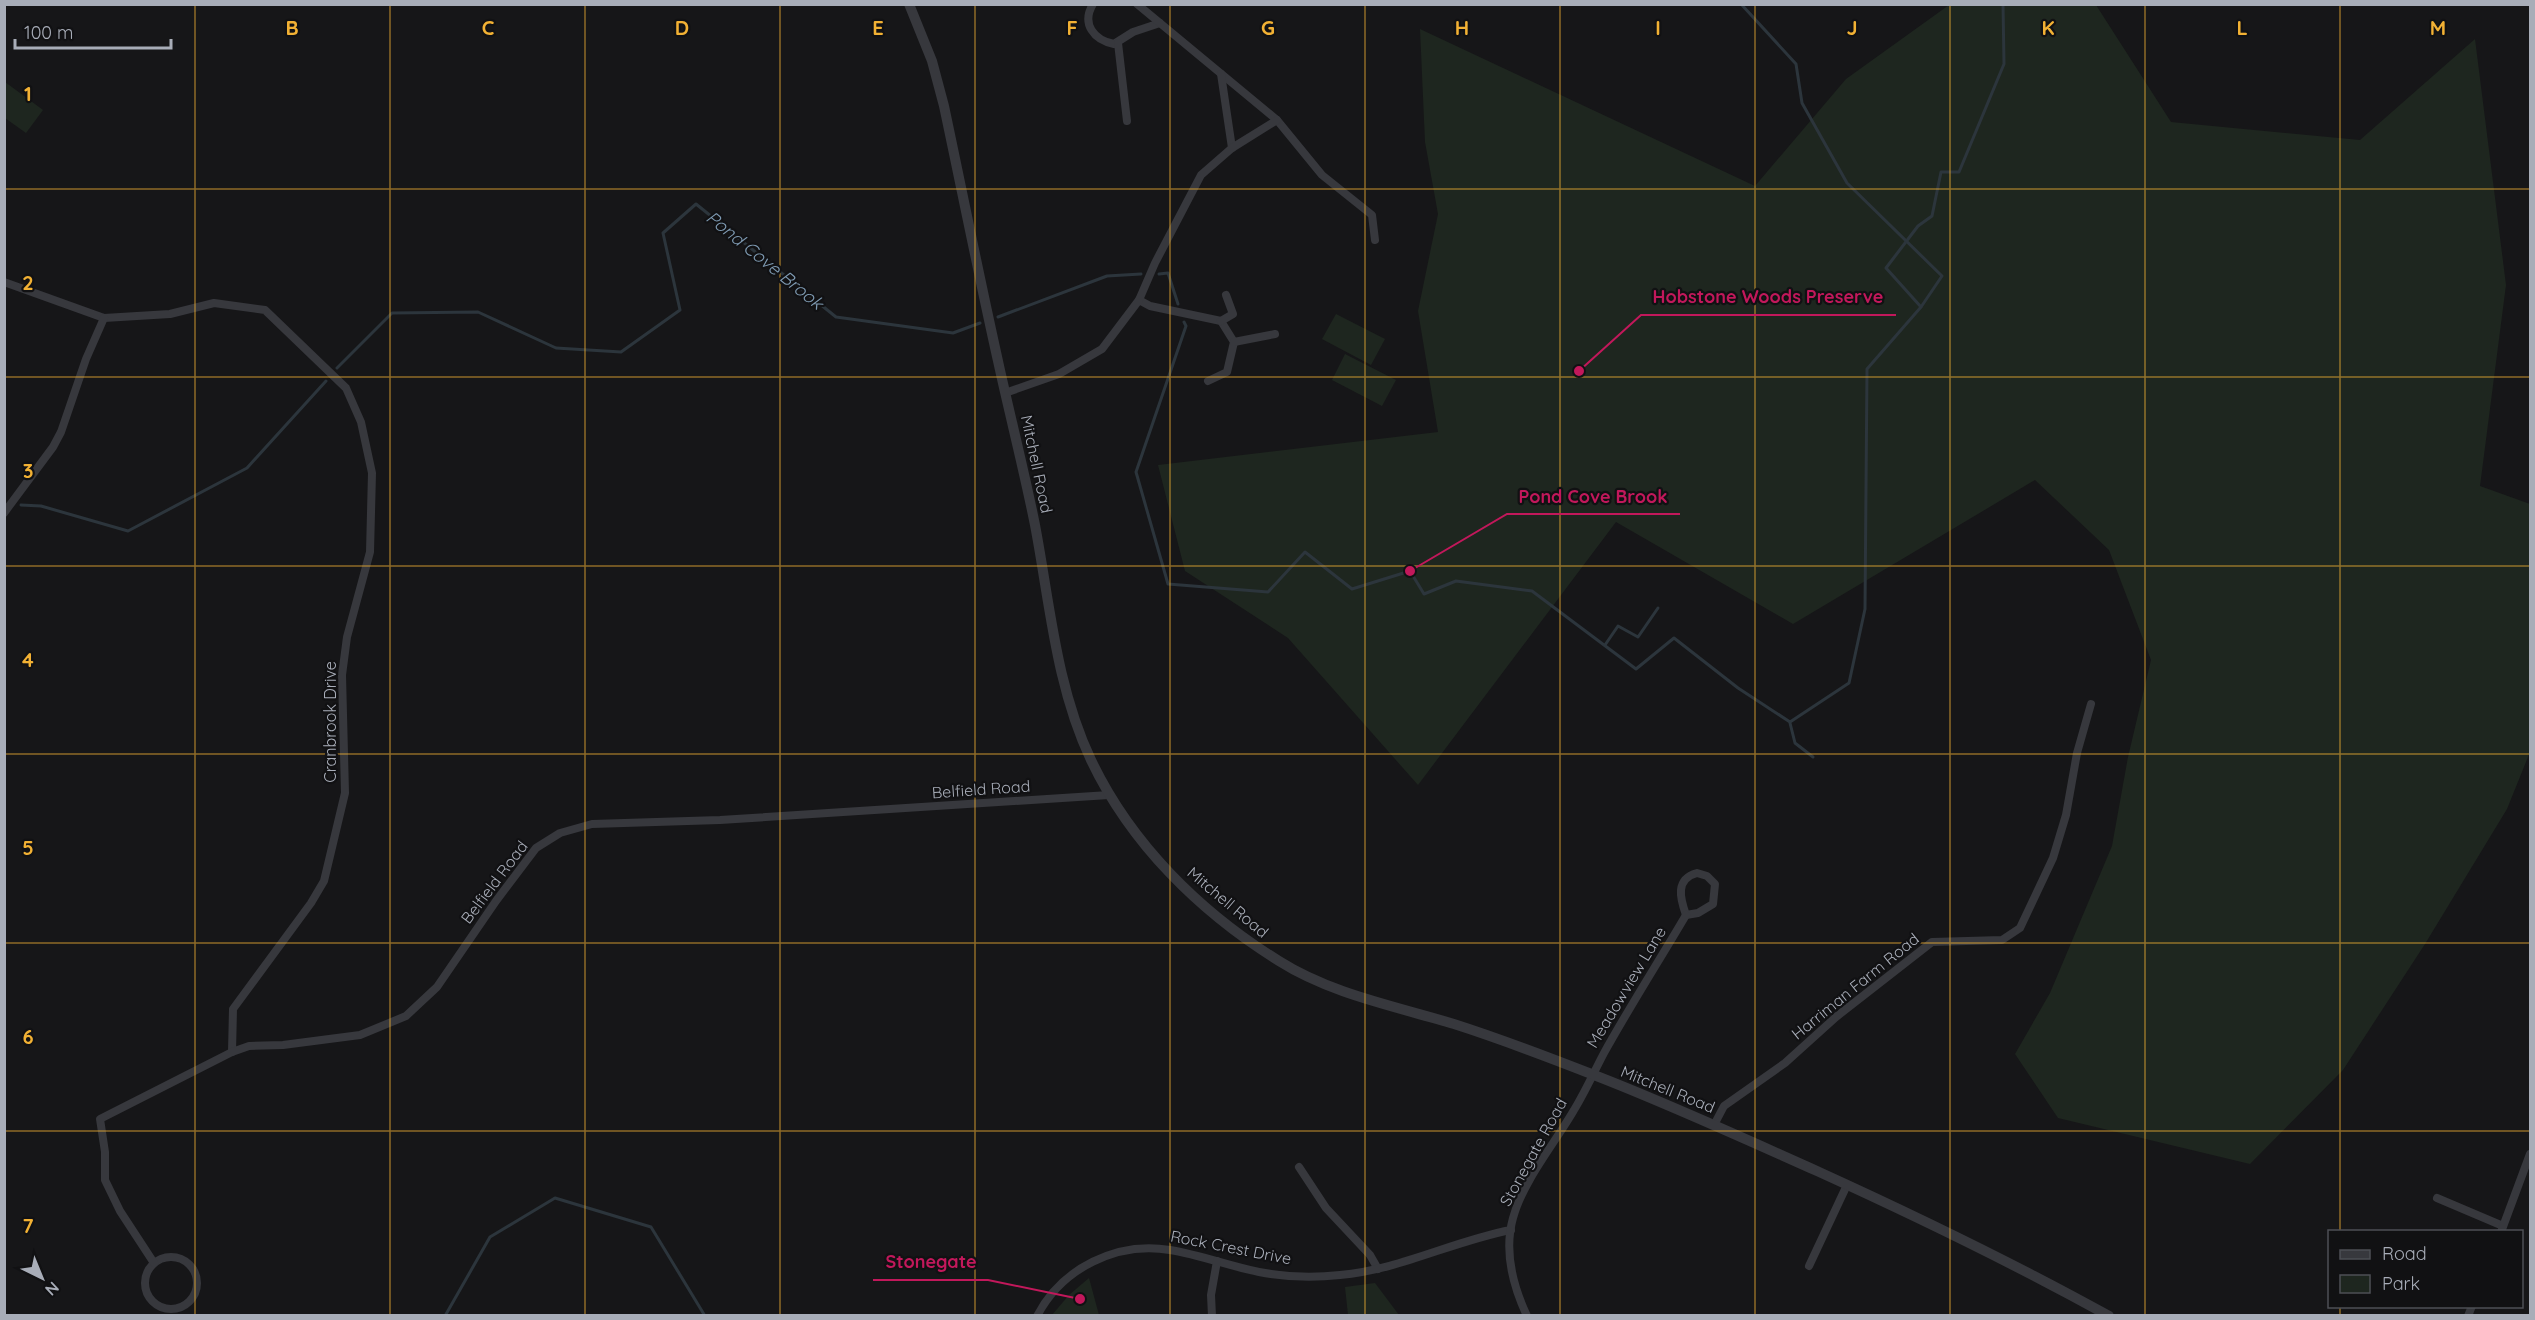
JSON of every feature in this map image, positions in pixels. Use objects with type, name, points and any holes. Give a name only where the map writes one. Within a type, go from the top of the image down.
[{"type":"street","name":"Mitchell Road","points":[[909,4],[932,61],[945,106],[1034,523],[1061,674],[1070,707],[1087,751],[1110,795],[1137,837],[1166,869],[1232,927],[1281,963],[1302,974],[1345,991],[1486,1035],[1593,1075],[1714,1125],[2003,1259],[2109,1316]]},
{"type":"street","points":[[1093,4],[1088,14],[1092,32],[1105,42],[1118,43],[1133,32],[1160,23]]},
{"type":"street","points":[[1137,4],[1277,120],[1322,175],[1372,215],[1375,240]]},
{"type":"street","points":[[1118,43],[1127,121]]},
{"type":"street","points":[[1221,74],[1232,148]]},
{"type":"street","points":[[1005,393],[1059,374],[1102,349],[1139,300],[1155,263],[1201,175],[1232,148],[1277,120]]},
{"type":"street","name":"Cranbrook Drive","points":[[4,282],[104,318],[170,314],[214,303],[265,310],[346,388],[361,422],[372,473],[370,552],[347,637],[342,675],[345,793],[324,881],[311,903],[233,1009],[232,1052]]},
{"type":"street","points":[[1139,300],[1150,306],[1221,321],[1233,314],[1226,295]]},
{"type":"street","points":[[4,513],[53,447],[61,432],[86,359],[104,318]]},
{"type":"street","points":[[1208,381],[1227,372],[1233,342],[1221,321]]},
{"type":"street","points":[[1233,342],[1275,334]]},
{"type":"street","name":"Harriman Farm Road","points":[[1714,1125],[1724,1106],[1785,1063],[1845,1009],[1932,942],[2002,940],[2020,928],[2054,858],[2066,815],[2077,753],[2091,704]]},
{"type":"street","name":"Belfield Road","points":[[154,1263],[120,1211],[105,1180],[105,1152],[100,1119],[232,1052],[249,1046],[283,1045],[360,1035],[406,1016],[437,987],[496,901],[536,848],[560,833],[592,824],[720,820],[1110,795]]},
{"type":"street","name":"Meadowview Lane","points":[[1593,1075],[1686,915],[1680,890],[1683,881],[1689,875],[1697,873],[1707,876],[1714,884],[1713,904],[1698,914],[1686,915]]},
{"type":"street","name":"Stonegate Road","points":[[1527,1316],[1519,1299],[1511,1266],[1511,1230],[1522,1197],[1593,1075]]},
{"type":"street","points":[[2437,1198],[2502,1229],[2530,1154]]},
{"type":"street","points":[[1299,1167],[1326,1208],[1370,1255],[1378,1269]]},
{"type":"street","points":[[1809,1266],[1847,1185]]},
{"type":"street","name":"Rock Crest Drive","points":[[1037,1316],[1053,1291],[1082,1267],[1108,1255],[1138,1249],[1160,1248],[1258,1272],[1289,1276],[1340,1275],[1378,1269],[1511,1230]]},
{"type":"street","points":[[171,1257],[187,1262],[196,1276],[197,1285],[190,1300],[175,1308],[167,1308],[153,1300],[146,1286],[149,1270],[154,1263],[171,1257]]},
{"type":"street","points":[[1212,1316],[1211,1295],[1217,1261]]},
{"type":"green space","points":[[1949,5],[2096,5],[2171,122],[2360,140],[2475,39],[2506,285],[2480,486],[2530,504],[2530,752],[2507,809],[2425,944],[2343,1070],[2250,1164],[2058,1118],[2015,1054],[2050,993],[2112,846],[2128,757],[2151,660],[2109,550],[2035,480],[1793,624],[1616,522],[1418,785],[1288,638],[1185,571],[1158,465],[1438,432],[1418,311],[1438,214],[1425,142],[1420,29],[1755,186],[1846,79]]},
{"type":"green space","points":[[5,82],[43,110],[26,133],[5,118]]},
{"type":"green space","points":[[1336,314],[1385,339],[1371,365],[1322,339]]},
{"type":"green space","points":[[1345,354],[1396,380],[1382,406],[1332,380]]},
{"type":"green space","points":[[1089,1278],[1099,1315],[1052,1315],[1069,1295]]},
{"type":"green space","points":[[1375,1283],[1399,1315],[1348,1315],[1345,1287]]},
{"type":"waterway","name":"Pond Cove Brook","points":[[1184,322],[1186,326],[1136,472],[1168,584],[1268,592],[1305,552],[1352,589],[1410,571],[1424,594],[1456,581],[1532,591],[1636,669],[1674,638],[1738,688],[1790,722],[1849,683],[1865,609],[1867,369],[1921,307],[1942,276],[1847,183],[1802,103],[1796,64],[1741,4]]},
{"type":"waterway","points":[[1921,307],[1886,268],[1918,226],[1932,216],[1941,172],[1959,172],[2004,64],[2003,4]]},
{"type":"waterway","name":"Pond Cove Brook","points":[[337,368],[392,313],[478,312],[556,348],[621,352],[680,310],[663,233],[696,204],[836,317],[953,333],[980,323]]},
{"type":"waterway","name":"Pond Cove Brook","points":[[1159,274],[1168,273],[1178,304]]},
{"type":"waterway","name":"Pond Cove Brook","points":[[998,317],[1107,276],[1141,274]]},
{"type":"waterway","name":"Pond Cove Brook","points":[[21,505],[41,506],[128,531],[247,468],[326,381]]},
{"type":"waterway","points":[[1605,645],[1618,626],[1638,637],[1658,608]]},
{"type":"waterway","points":[[1790,723],[1795,743],[1813,757]]},
{"type":"waterway","points":[[445,1316],[490,1237],[555,1198],[651,1227],[705,1316]]},
{"type":"place","name":"Hobstone Woods Preserve","points":[[1579,371]]},
{"type":"place","name":"Pond Cove Brook","points":[[1410,571]]},
{"type":"place","name":"Stonegate","points":[[1080,1299]]}]
